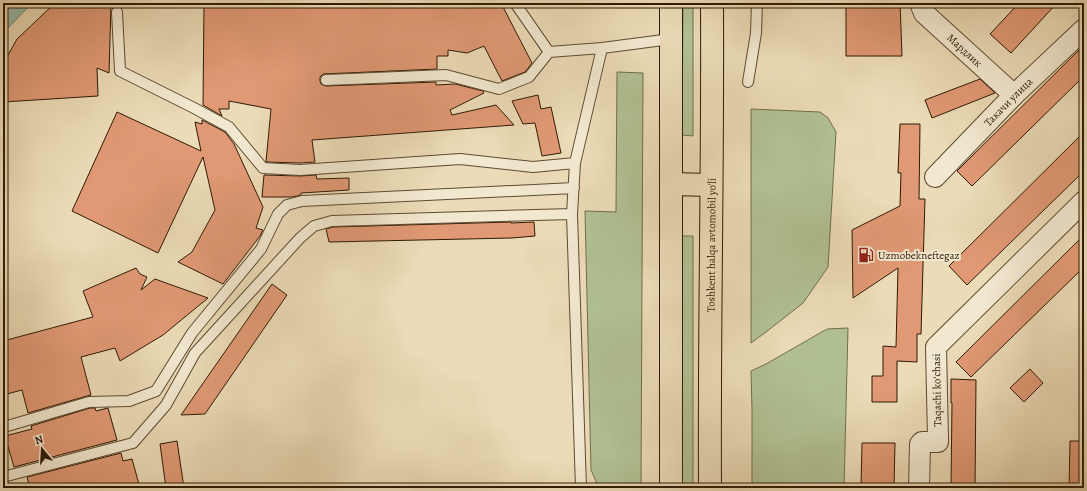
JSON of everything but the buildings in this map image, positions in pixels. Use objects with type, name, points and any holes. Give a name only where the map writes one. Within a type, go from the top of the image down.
[{"type":"highway","points":[[670,488],[671,3]]},
{"type":"highway","name":"Toshkent halqa avtomobil yo'li","points":[[710,488],[712,3]]},
{"type":"highway","points":[[671,184],[711,185]]},
{"type":"street","name":"Мардлик","points":[[920,3],[924,13],[1014,94]]},
{"type":"street","name":"Такачи улица","points":[[935,177],[1014,94],[1084,29]]},
{"type":"street","name":"Taqachi koʻchasi","points":[[919,488],[920,444],[922,442],[938,442],[936,347],[1084,201]]},
{"type":"lane","points":[[515,3],[550,52]]},
{"type":"lane","points":[[748,82],[756,33],[757,3]]},
{"type":"lane","points":[[117,12],[120,72],[229,127],[263,168],[300,170],[460,159],[533,167],[575,163]]},
{"type":"lane","points":[[326,80],[446,75],[499,89],[529,77],[550,52],[602,48],[671,39]]},
{"type":"lane","points":[[581,488],[572,214],[575,163],[602,48]]},
{"type":"lane","points":[[4,427],[89,402],[129,401],[156,391],[192,333],[261,249],[278,214],[287,205],[302,201],[574,188]]},
{"type":"lane","points":[[3,477],[133,443],[166,405],[195,353],[300,238],[314,226],[332,220],[572,214]]},
{"type":"shaded area","points":[[3,3],[32,3],[3,33]]},
{"type":"shaded area","points":[[683,3],[693,3],[693,136],[682,135]]},
{"type":"shaded area","points":[[617,72],[643,73],[641,488],[599,488],[591,470],[585,211],[616,212]]},
{"type":"shaded area","points":[[751,109],[820,112],[828,118],[836,132],[828,267],[803,303],[751,343]]},
{"type":"shaded area","points":[[682,236],[693,236],[693,488],[682,488]]},
{"type":"shaded area","points":[[848,328],[844,488],[752,488],[751,371],[827,329]]},
{"type":"place","name":"Uzmobekneftegaz","points":[[866,255]]}]
